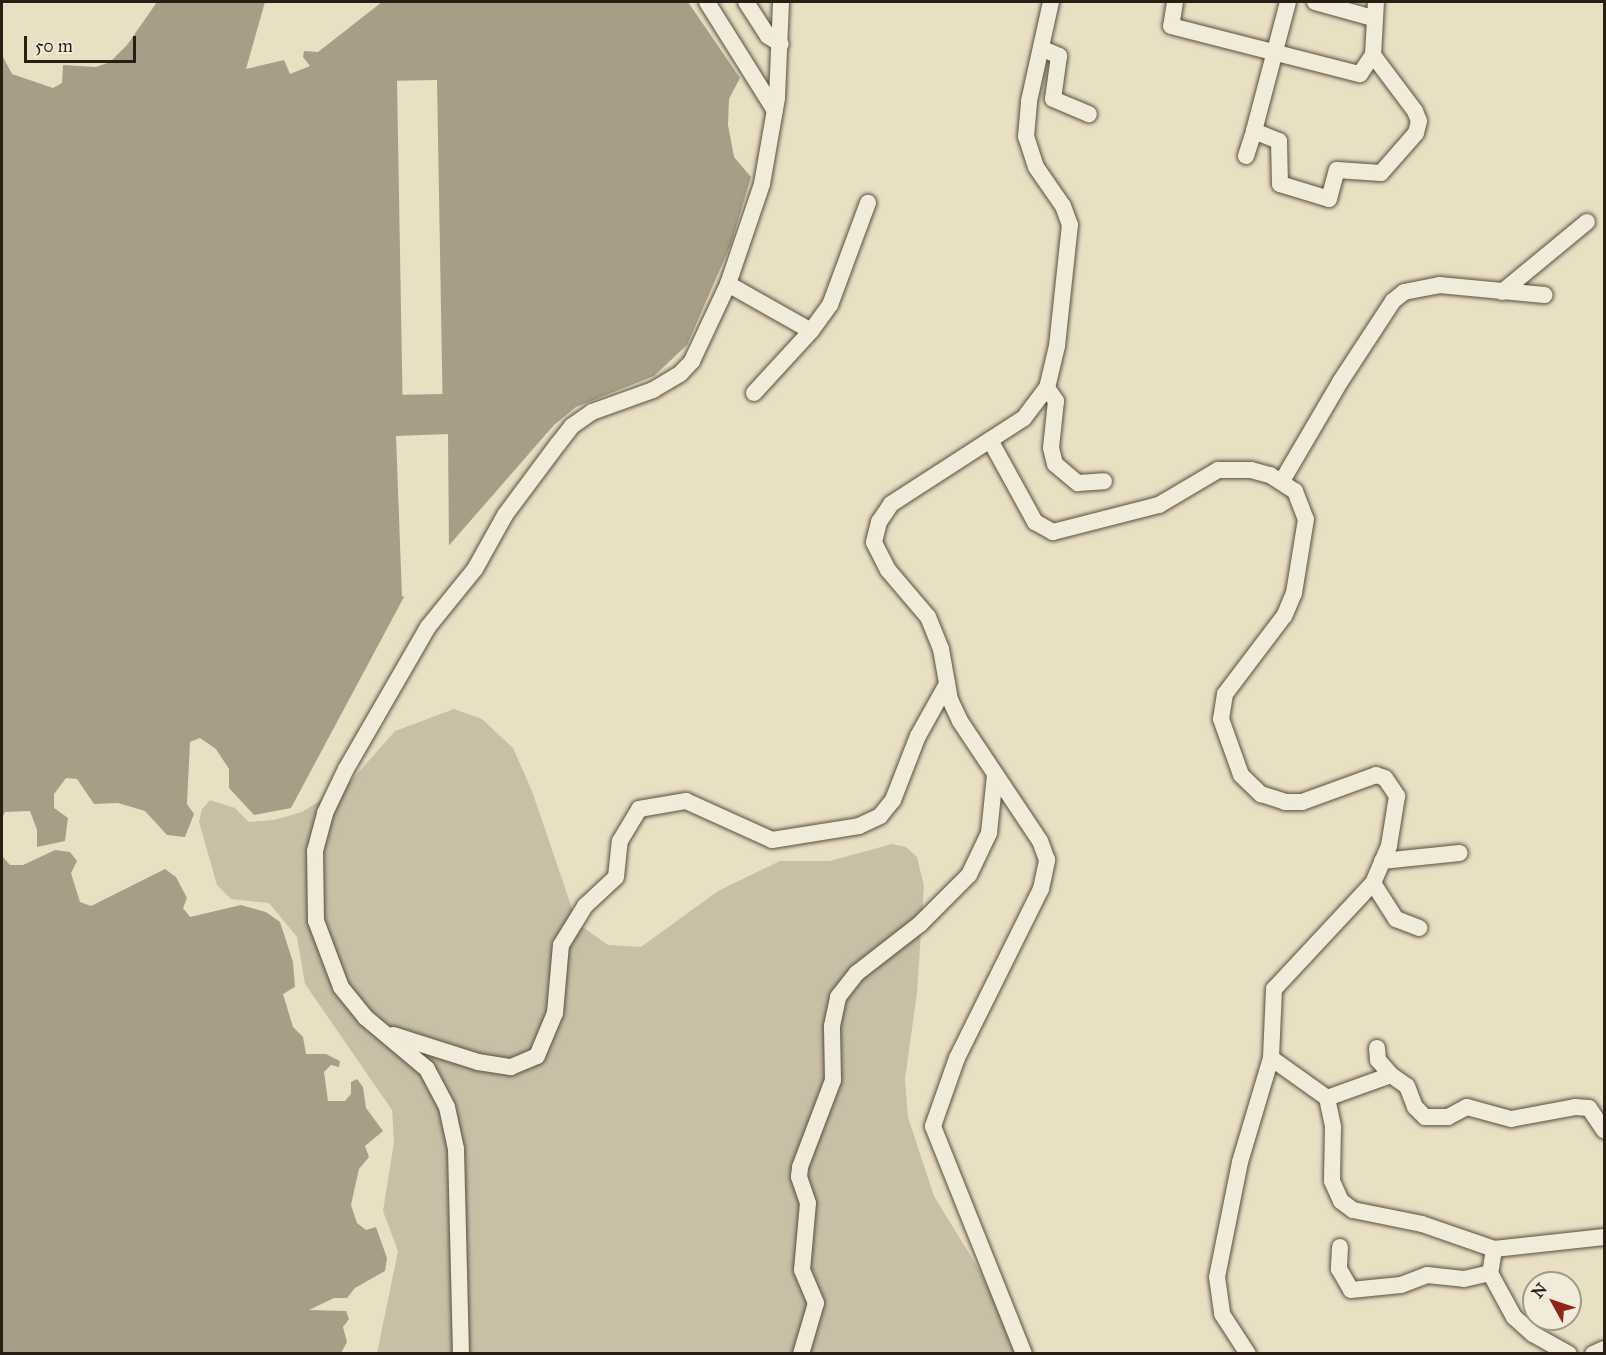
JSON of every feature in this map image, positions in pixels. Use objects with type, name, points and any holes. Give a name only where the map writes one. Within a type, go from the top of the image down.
[{"type":"street","points":[[707,2],[775,111]]},
{"type":"street","points":[[746,2],[768,36],[781,44]]},
{"type":"street","points":[[461,1353],[456,1149],[447,1107],[427,1069],[384,1033],[340,987],[316,921],[315,851],[325,813],[346,769],[428,627],[475,569],[505,515],[572,426],[592,412],[653,390],[680,374],[700,345],[728,284],[762,184],[775,111],[781,44],[781,2]]},
{"type":"street","points":[[1024,1353],[933,1126],[944,1087],[1029,917],[1048,868],[1041,841],[960,721],[947,684],[936,633],[918,601],[888,570],[876,550],[875,532],[891,504],[1024,418],[1047,388],[1057,346],[1071,243],[1063,207],[1036,167],[1026,137],[1051,2]]},
{"type":"street","points":[[1175,2],[1171,26],[1359,74],[1373,55],[1375,10],[1315,2]]},
{"type":"street","points":[[1246,156],[1288,2]]},
{"type":"street","points":[[1041,48],[1059,56],[1053,99],[1089,114]]},
{"type":"street","points":[[1254,131],[1279,141],[1280,184],[1329,199],[1337,170],[1381,173],[1416,133],[1419,121],[1392,76],[1373,55]]},
{"type":"street","points":[[754,393],[811,332],[830,305],[868,203]]},
{"type":"street","points":[[1502,292],[1587,222]]},
{"type":"street","points":[[728,284],[811,332]]},
{"type":"street","points":[[1282,481],[1340,382],[1393,300],[1414,288],[1439,285],[1545,295]]},
{"type":"street","points":[[1047,388],[1056,401],[1051,448],[1055,464],[1078,483],[1104,481]]},
{"type":"street","points":[[990,440],[1035,522],[1053,532],[1159,505],[1218,470],[1251,470],[1282,481],[1295,491],[1306,519],[1294,593],[1284,616],[1225,694],[1221,719],[1241,775],[1270,798],[1302,802],[1366,777],[1385,778],[1394,788],[1397,804],[1383,861],[1373,883],[1274,989],[1271,1058],[1240,1162],[1217,1276],[1222,1314],[1248,1353]]},
{"type":"street","points":[[384,1033],[478,1062],[511,1067],[537,1056],[555,1013],[561,945],[585,906],[616,877],[620,841],[639,809],[686,801],[772,840],[817,836],[859,826],[880,816],[893,800],[918,736],[947,684]]},
{"type":"street","points":[[801,1353],[815,1314],[816,1303],[802,1270],[808,1203],[799,1177],[800,1167],[833,1080],[832,1026],[838,997],[857,973],[920,924],[969,875],[989,833],[995,775]]},
{"type":"street","points":[[1383,861],[1460,853]]},
{"type":"street","points":[[1373,883],[1396,920],[1419,928]]},
{"type":"street","points":[[1377,1048],[1378,1060],[1407,1086],[1415,1107],[1425,1117],[1448,1117],[1467,1107],[1511,1119],[1575,1107],[1589,1108],[1604,1130]]},
{"type":"street","points":[[1271,1058],[1327,1098],[1333,1127],[1332,1181],[1341,1201],[1353,1210],[1422,1224],[1494,1249],[1605,1237]]},
{"type":"street","points":[[1327,1098],[1391,1074]]},
{"type":"street","points":[[1340,1247],[1340,1269],[1351,1290],[1401,1285],[1427,1275],[1464,1279],[1490,1273]]},
{"type":"street","points":[[1494,1249],[1490,1273],[1521,1325],[1569,1353]]},
{"type":"street","points":[[1593,1353],[1605,1349]]},
{"type":"shaded area","points":[[157,2],[265,2],[246,69],[284,60],[290,74],[310,66],[303,57],[304,51],[318,52],[382,2],[688,2],[740,78],[729,99],[728,125],[734,157],[751,177],[731,244],[687,345],[654,376],[576,407],[554,425],[404,597],[291,808],[254,815],[229,788],[229,769],[216,749],[200,738],[190,742],[187,804],[194,814],[185,837],[167,835],[145,811],[118,803],[94,804],[77,779],[66,778],[54,794],[54,808],[68,818],[65,841],[37,847],[37,830],[30,811],[5,812],[2,818],[2,55],[12,74],[53,88],[62,83],[63,65],[96,67],[110,62],[127,45]]},
{"type":"shaded area","points":[[454,709],[482,719],[513,748],[532,791],[577,923],[608,945],[641,947],[718,891],[780,861],[830,861],[892,844],[906,847],[917,857],[924,886],[917,993],[905,1079],[908,1117],[934,1196],[981,1273],[1019,1353],[377,1353],[398,1251],[383,1211],[394,1142],[392,1110],[305,984],[297,937],[269,903],[231,899],[217,885],[199,822],[202,809],[210,800],[235,808],[249,822],[274,820],[302,812],[350,782],[395,731]]},
{"type":"shaded area","points":[[55,850],[70,852],[77,861],[71,873],[80,902],[91,906],[165,869],[176,877],[187,898],[183,908],[190,917],[241,905],[266,912],[280,922],[293,962],[295,987],[283,994],[293,1027],[303,1037],[306,1054],[326,1054],[340,1061],[339,1067],[331,1065],[324,1072],[328,1101],[345,1101],[351,1094],[351,1082],[357,1079],[363,1087],[366,1108],[383,1131],[365,1146],[369,1157],[359,1169],[351,1205],[357,1223],[366,1230],[376,1227],[387,1258],[385,1271],[355,1288],[347,1298],[334,1298],[309,1310],[346,1311],[349,1319],[343,1327],[347,1342],[341,1353],[2,1353],[2,856],[10,865],[23,865]]},
{"type":"pier","points":[[437,80],[442,394],[402,395],[397,81]]},
{"type":"pier","points":[[448,434],[449,551],[411,594],[402,597],[396,436]]}]
